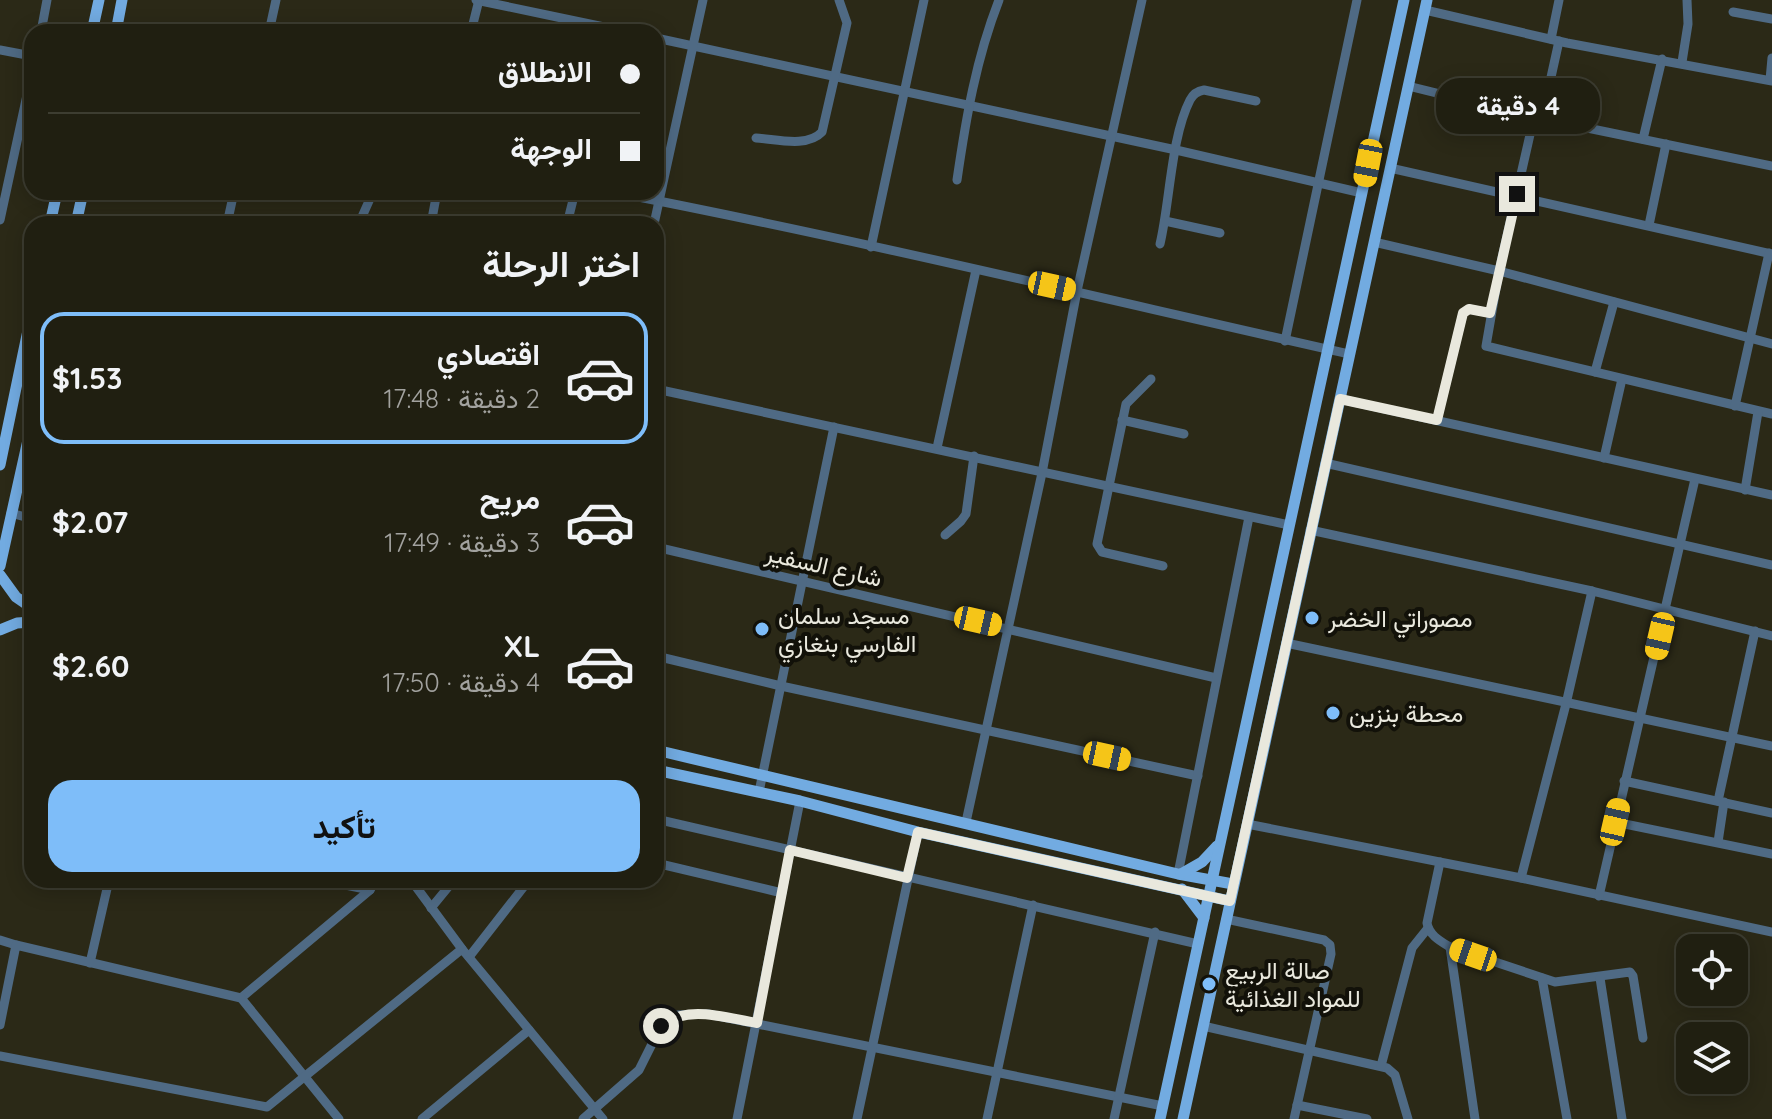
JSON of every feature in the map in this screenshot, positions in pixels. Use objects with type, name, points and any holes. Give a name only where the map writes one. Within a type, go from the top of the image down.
[{"type":"main road","points":[[94,24],[99,0]]},
{"type":"main road","points":[[118,24],[122,0]]},
{"type":"main road","points":[[1160,1119],[1404,0]]},
{"type":"main road","points":[[1183,1119],[1426,5]]},
{"type":"main road","points":[[0,465],[6,407],[24,341]]},
{"type":"main road","points":[[0,566],[24,457]]},
{"type":"main road","points":[[0,575],[16,597],[24,602]]},
{"type":"main road","points":[[0,630],[24,623]]},
{"type":"main road","points":[[664,752],[1179,874],[1233,884]]},
{"type":"main road","points":[[669,773],[673,754]]},
{"type":"main road","points":[[664,772],[1230,901]]},
{"type":"main road","points":[[1042,859],[1046,841]]},
{"type":"main road","points":[[1179,874],[1202,862],[1218,845]]},
{"type":"main road","points":[[1181,889],[1204,918]]},
{"type":"street","points":[[42,24],[47,0]]},
{"type":"street","points":[[271,24],[276,0]]},
{"type":"street","points":[[473,24],[478,0],[521,5],[596,24]]},
{"type":"street","points":[[664,178],[703,0]]},
{"type":"street","points":[[756,138],[805,141],[816,138],[825,124],[847,23],[847,15],[839,0]]},
{"type":"street","points":[[871,247],[924,0]]},
{"type":"street","points":[[957,180],[968,106],[983,42],[999,0]]},
{"type":"street","points":[[966,822],[1042,473],[1077,291],[1142,0]]},
{"type":"street","points":[[1285,341],[1357,1],[1345,0]]},
{"type":"street","points":[[1559,0],[1555,40],[1499,271],[1485,343],[1489,348],[1772,414]]},
{"type":"street","points":[[1682,62],[1688,24],[1687,0]]},
{"type":"street","points":[[1426,5],[1555,40],[1771,80],[1772,58]]},
{"type":"street","points":[[1733,12],[1772,19]]},
{"type":"street","points":[[664,40],[1362,193]]},
{"type":"street","points":[[0,50],[24,54]]},
{"type":"street","points":[[1643,139],[1662,59]]},
{"type":"street","points":[[1408,86],[1772,166]]},
{"type":"street","points":[[1160,244],[1176,150],[1190,100],[1199,90],[1256,101]]},
{"type":"street","points":[[0,220],[3,191],[24,105]]},
{"type":"street","points":[[1649,225],[1666,144]]},
{"type":"street","points":[[1390,168],[1770,253],[1735,406]]},
{"type":"street","points":[[654,200],[1177,313],[1349,354]]},
{"type":"street","points":[[656,216],[659,201]]},
{"type":"street","points":[[1165,221],[1220,233]]},
{"type":"street","points":[[1374,242],[1499,271],[1772,344]]},
{"type":"street","points":[[937,448],[976,270]]},
{"type":"street","points":[[1595,372],[1614,302]]},
{"type":"street","points":[[1437,420],[1463,313],[1469,309],[1490,313]]},
{"type":"street","points":[[1151,379],[1126,404],[1097,544],[1098,549],[1109,555],[1163,566]]},
{"type":"street","points":[[1604,458],[1622,379]]},
{"type":"street","points":[[664,391],[1289,525]]},
{"type":"street","points":[[1340,399],[1772,495]]},
{"type":"street","points":[[1745,490],[1758,412]]},
{"type":"street","points":[[1122,420],[1184,434]]},
{"type":"street","points":[[759,792],[834,427]]},
{"type":"street","points":[[945,535],[966,514],[974,456]]},
{"type":"street","points":[[1325,463],[1772,565]]},
{"type":"street","points":[[1599,896],[1695,479]]},
{"type":"street","points":[[11,513],[24,517]]},
{"type":"street","points":[[1179,874],[1249,517]]},
{"type":"street","points":[[1310,530],[1592,591],[1772,636]]},
{"type":"street","name":"شارع السفير","points":[[664,549],[1216,678]]},
{"type":"street","points":[[1521,878],[1592,591]]},
{"type":"street","points":[[1718,842],[1731,738],[1755,631]]},
{"type":"street","points":[[1286,643],[1772,746]]},
{"type":"street","points":[[664,658],[1198,776]]},
{"type":"street","points":[[1624,781],[1772,813]]},
{"type":"street","points":[[737,1119],[800,801]]},
{"type":"street","points":[[664,821],[1198,944]]},
{"type":"street","points":[[1615,822],[1772,854]]},
{"type":"street","points":[[1247,824],[1772,932]]},
{"type":"street","points":[[857,1119],[918,832]]},
{"type":"street","points":[[1381,1066],[1412,948],[1428,928],[1440,862]]},
{"type":"street","points":[[664,865],[782,893]]},
{"type":"street","points":[[90,963],[107,888]]},
{"type":"street","points":[[360,888],[370,890]]},
{"type":"street","points":[[417,888],[465,953],[603,1119]]},
{"type":"street","points":[[431,908],[447,888]]},
{"type":"street","points":[[0,1056],[262,1107],[272,1104],[465,953],[522,888]]},
{"type":"street","points":[[241,998],[370,890]]},
{"type":"street","points":[[987,1119],[1033,905]]},
{"type":"street","points":[[1226,919],[1324,940],[1330,945],[1331,954],[1307,1050],[1294,1119]]},
{"type":"street","points":[[1428,928],[1437,939],[1450,947],[1562,983],[1632,973],[1643,1038]]},
{"type":"street","points":[[1114,1119],[1155,932]]},
{"type":"street","points":[[0,940],[241,998],[339,1119]]},
{"type":"street","points":[[0,1025],[16,945]]},
{"type":"street","points":[[1450,947],[1475,1119]]},
{"type":"street","points":[[1542,978],[1567,1119]]},
{"type":"street","points":[[1600,978],[1622,1119]]},
{"type":"street","points":[[583,1119],[639,1070],[661,1026],[669,1019],[677,1015],[708,1014],[1163,1106]]},
{"type":"street","points":[[1203,1026],[1391,1070],[1408,1119]]},
{"type":"street","points":[[422,1119],[529,1030]]},
{"type":"street","points":[[1297,1105],[1367,1119]]},
{"type":"place","name":"مصوراتي الخضر","points":[[1312,618]]},
{"type":"place","name":"مسجد سلمان الفارسي بنغازي","points":[[762,629]]},
{"type":"place","name":"محطة بنزين","points":[[1333,713]]},
{"type":"place","name":"صالة الربيع للمواد الغذائية","points":[[1209,984]]},
{"type":"route","points":[[661,1026],[677,1015],[708,1014],[757,1023],[790,850],[907,878],[918,832],[1230,901],[1340,399],[1437,420],[1463,313],[1465,309],[1490,313],[1517,194]]}]
